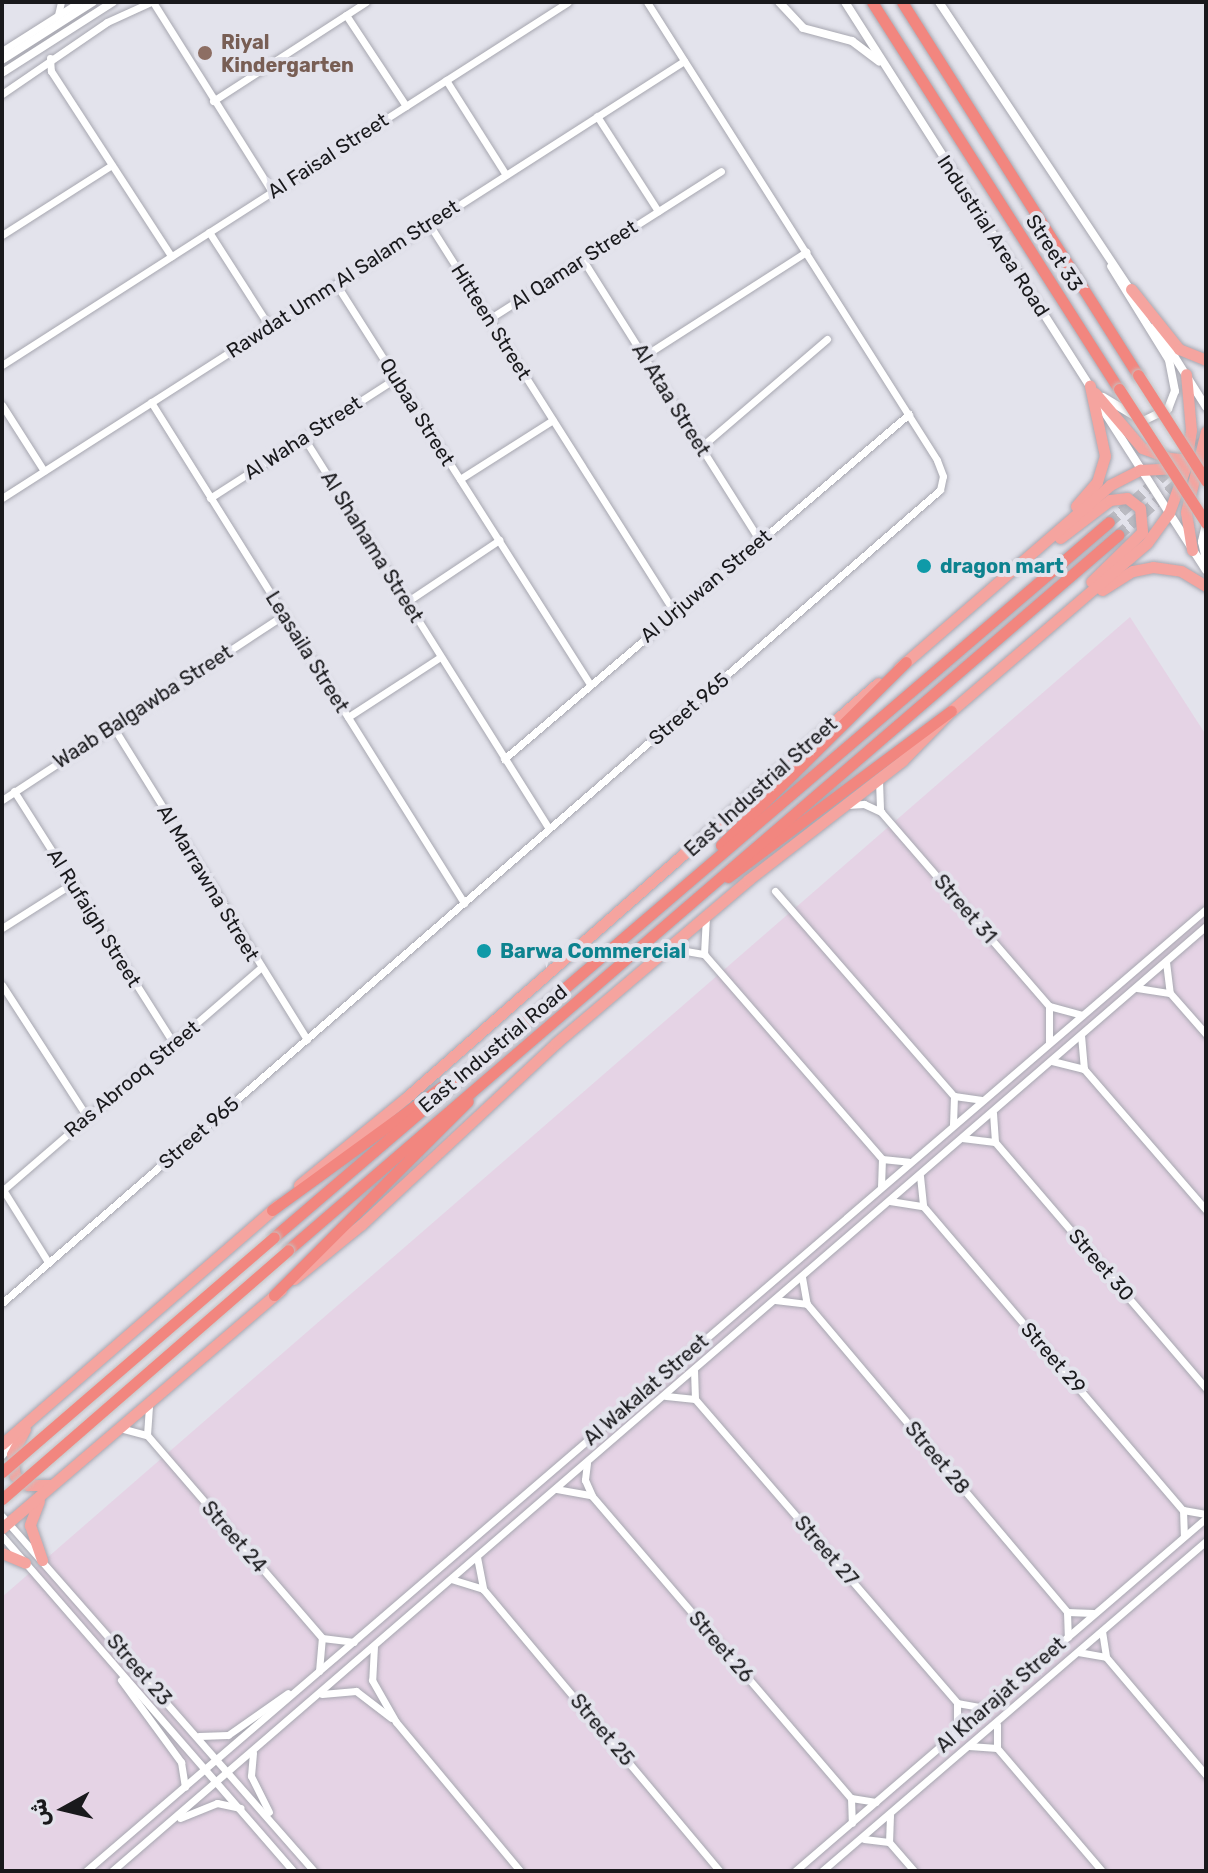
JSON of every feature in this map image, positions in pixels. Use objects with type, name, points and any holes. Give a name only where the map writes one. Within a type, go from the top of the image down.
[{"type":"highway","name":"Street 33","points":[[872,2],[1206,524]]},
{"type":"highway","name":"Street 33","points":[[902,2],[1206,481]]},
{"type":"highway","name":"East Industrial Road","points":[[2,1472],[714,855],[1109,522]]},
{"type":"highway","name":"East Industrial Road","points":[[2,1499],[1118,535]]},
{"type":"highway","points":[[714,855],[729,834],[906,662]]},
{"type":"highway","points":[[704,893],[951,711]]},
{"type":"highway","points":[[272,1210],[471,1067]]},
{"type":"highway","points":[[274,1295],[485,1082]]},
{"type":"main road","points":[[1131,289],[1179,349],[1206,360]]},
{"type":"main road","points":[[1055,621],[1147,543],[1169,513],[1196,466],[1186,374]]},
{"type":"main road","points":[[1090,386],[1131,440],[1150,452],[1196,466]]},
{"type":"main road","points":[[1015,568],[1091,490],[1102,470],[1105,436],[1090,386]]},
{"type":"main road","points":[[1192,550],[1186,512],[1206,431]]},
{"type":"main road","points":[[906,662],[1110,485],[1140,470],[1196,466]]},
{"type":"main road","points":[[1015,568],[1110,500],[1127,498],[1140,508],[1142,532],[1055,621]]},
{"type":"main road","points":[[1055,621],[1143,568],[1171,568],[1206,586]]},
{"type":"main road","name":"East Industrial Road","points":[[4,1522],[362,1224],[534,1063],[707,914],[879,779],[951,711],[1055,621]]},
{"type":"main road","name":"East Industrial Street","points":[[617,914],[906,662]]},
{"type":"main road","name":"East Industrial Road","points":[[2,1444],[190,1276],[272,1210],[617,914]]},
{"type":"main road","points":[[29,1422],[12,1454],[12,1470],[22,1483],[52,1485]]},
{"type":"main road","points":[[42,1560],[30,1525],[34,1509],[52,1485]]},
{"type":"main road","points":[[2,1553],[25,1563]]},
{"type":"street","points":[[58,15],[62,2],[76,4]]},
{"type":"street","points":[[2,60],[93,2]]},
{"type":"street","points":[[2,73],[113,2]]},
{"type":"street","points":[[2,94],[50,58],[107,22],[152,2],[157,15],[272,192]]},
{"type":"street","points":[[213,101],[366,2]]},
{"type":"street","name":"Al Faisal Street","points":[[2,365],[568,2]]},
{"type":"street","name":"Street 965","points":[[2,1303],[936,495],[943,484],[942,468],[909,414],[647,2]]},
{"type":"street","points":[[779,2],[787,15],[812,32],[860,45],[885,67]]},
{"type":"street","name":"Industrial Area Road","points":[[845,2],[1090,386],[1140,470]]},
{"type":"street","points":[[939,2],[1206,407]]},
{"type":"street","points":[[2,51],[76,4]]},
{"type":"street","points":[[143,8],[157,15]]},
{"type":"street","points":[[346,15],[406,106]]},
{"type":"street","points":[[50,58],[51,71]]},
{"type":"street","name":"Rawdat Umm Al Salam Street","points":[[2,498],[684,61]]},
{"type":"street","points":[[40,65],[51,71],[171,256]]},
{"type":"street","points":[[446,80],[506,175]]},
{"type":"street","name":"Al Qamar Street","points":[[597,116],[658,211]]},
{"type":"street","points":[[2,235],[112,165]]},
{"type":"street","name":"Al Qamar Street","points":[[489,319],[721,171]]},
{"type":"street","name":"Hitteen Street","points":[[429,224],[675,613]]},
{"type":"street","points":[[209,232],[269,326]]},
{"type":"street","points":[[644,356],[806,252]]},
{"type":"street","points":[[1090,386],[1143,421],[1168,409],[1175,391],[1169,360],[1116,281],[1106,254]]},
{"type":"street","name":"Al Ataa Street","points":[[583,260],[760,541]]},
{"type":"street","name":"Qubaa Street","points":[[336,284],[590,685]]},
{"type":"street","points":[[701,447],[827,339]]},
{"type":"street","name":"Al Waha Street","points":[[210,498],[396,378]]},
{"type":"street","name":"Leasaila Street","points":[[151,402],[464,903]]},
{"type":"street","points":[[2,405],[44,471]]},
{"type":"street","name":"Al Urjuwan Street","points":[[504,759],[909,414]]},
{"type":"street","points":[[460,479],[553,420]]},
{"type":"street","name":"Al Shahama Street","points":[[304,438],[408,601],[439,658],[549,829]]},
{"type":"street","points":[[1140,470],[1206,570]]},
{"type":"street","points":[[1206,524],[1206,559]]},
{"type":"street","points":[[408,601],[499,540]]},
{"type":"street","name":"Waab Balgawba Street","points":[[2,800],[284,615]]},
{"type":"street","points":[[348,717],[439,658]]},
{"type":"street","name":"Al Marrawna Street","points":[[112,725],[260,968],[307,1039]]},
{"type":"street","points":[[879,779],[876,796],[881,812]]},
{"type":"street","name":"Al Rufaigh Street","points":[[14,791],[174,1044]]},
{"type":"street","points":[[845,806],[864,804],[881,812]]},
{"type":"street","name":"Street 31","points":[[881,812],[1049,1006]]},
{"type":"street","points":[[2,928],[73,883]]},
{"type":"street","points":[[775,891],[954,1096],[982,1100]]},
{"type":"street","name":"Al Wakalat Street","points":[[86,1871],[1206,909]]},
{"type":"street","points":[[704,954],[707,914]]},
{"type":"street","name":"Al Wakalat Street","points":[[112,1871],[1206,926]]},
{"type":"street","points":[[669,948],[704,954],[882,1159],[881,1187]]},
{"type":"street","points":[[1166,961],[1170,993],[1206,1034]]},
{"type":"street","name":"Ras Abrooq Street","points":[[3,1189],[260,968]]},
{"type":"street","points":[[2,985],[87,1117]]},
{"type":"street","points":[[1135,988],[1170,993]]},
{"type":"street","points":[[1049,1043],[1049,1006],[1082,1015]]},
{"type":"street","points":[[1081,1035],[1084,1069]]},
{"type":"street","points":[[1051,1061],[1084,1069],[1206,1210]]},
{"type":"street","points":[[953,1125],[954,1096]]},
{"type":"street","points":[[962,1138],[995,1142],[994,1111]]},
{"type":"street","name":"Street 30","points":[[995,1142],[1206,1388]]},
{"type":"street","points":[[882,1159],[911,1162]]},
{"type":"street","points":[[889,1201],[923,1206],[920,1175]]},
{"type":"street","points":[[3,1189],[48,1262]]},
{"type":"street","name":"Street 29","points":[[923,1206],[1183,1510]]},
{"type":"street","name":"Street 28","points":[[802,1277],[807,1304],[1067,1612]]},
{"type":"street","points":[[775,1300],[807,1304]]},
{"type":"street","points":[[665,1396],[695,1399],[694,1370]]},
{"type":"street","name":"Street 27","points":[[695,1399],[957,1703]]},
{"type":"street","points":[[120,1428],[147,1435],[151,1401]]},
{"type":"street","points":[[2,1455],[29,1422]]},
{"type":"street","name":"Street 24","points":[[147,1435],[322,1638]]},
{"type":"street","points":[[587,1463],[585,1480],[592,1496]]},
{"type":"street","points":[[556,1489],[575,1488],[592,1496]]},
{"type":"street","name":"Street 26","points":[[592,1496],[851,1798]]},
{"type":"street","points":[[1184,1536],[1183,1510],[1206,1516]]},
{"type":"street","name":"Al Kharajat Street","points":[[795,1871],[1206,1516]]},
{"type":"street","name":"Street 23","points":[[4,1522],[42,1560],[314,1871]]},
{"type":"street","name":"Street 23","points":[[2,1536],[293,1871]]},
{"type":"street","name":"Al Kharajat Street","points":[[822,1871],[1206,1541]]},
{"type":"street","points":[[1196,1550],[1206,1551]]},
{"type":"street","name":"Street 25","points":[[477,1557],[483,1589],[720,1871]]},
{"type":"street","points":[[451,1579],[483,1589]]},
{"type":"street","points":[[1068,1637],[1067,1612],[1095,1613]]},
{"type":"street","points":[[1102,1631],[1106,1657],[1206,1775]]},
{"type":"street","points":[[318,1672],[322,1638],[354,1642]]},
{"type":"street","points":[[374,1646],[372,1680],[396,1722],[520,1871]]},
{"type":"street","points":[[1078,1652],[1106,1657]]},
{"type":"street","name":"Street 23","points":[[117,1671],[129,1695],[181,1762],[185,1787]]},
{"type":"street","points":[[197,1735],[228,1735],[304,1684]]},
{"type":"street","points":[[317,1696],[356,1691],[396,1722]]},
{"type":"street","points":[[957,1733],[957,1703],[987,1707]]},
{"type":"street","points":[[997,1722],[997,1748],[1102,1871]]},
{"type":"street","points":[[969,1746],[997,1748]]},
{"type":"street","name":"Street 23","points":[[254,1750],[251,1776],[275,1825]]},
{"type":"street","points":[[851,1825],[851,1798],[877,1802]]},
{"type":"street","points":[[167,1824],[217,1803],[240,1808]]},
{"type":"street","points":[[890,1815],[889,1842],[914,1871]]},
{"type":"street","points":[[862,1839],[889,1842]]},
{"type":"street","points":[[123,1871],[126,1859]]},
{"type":"shaded area","points":[[1130,617],[1206,735],[1206,1871],[2,1871],[2,1597]]},
{"type":"tunnel","points":[[1109,522],[1206,438]]},
{"type":"tunnel","points":[[1118,535],[1181,480]]},
{"type":"place","name":"Riyal Kindergarten","points":[[205,53]]},
{"type":"place","name":"dragon mart","points":[[924,566]]},
{"type":"place","name":"Barwa Commercial","points":[[484,951]]}]
